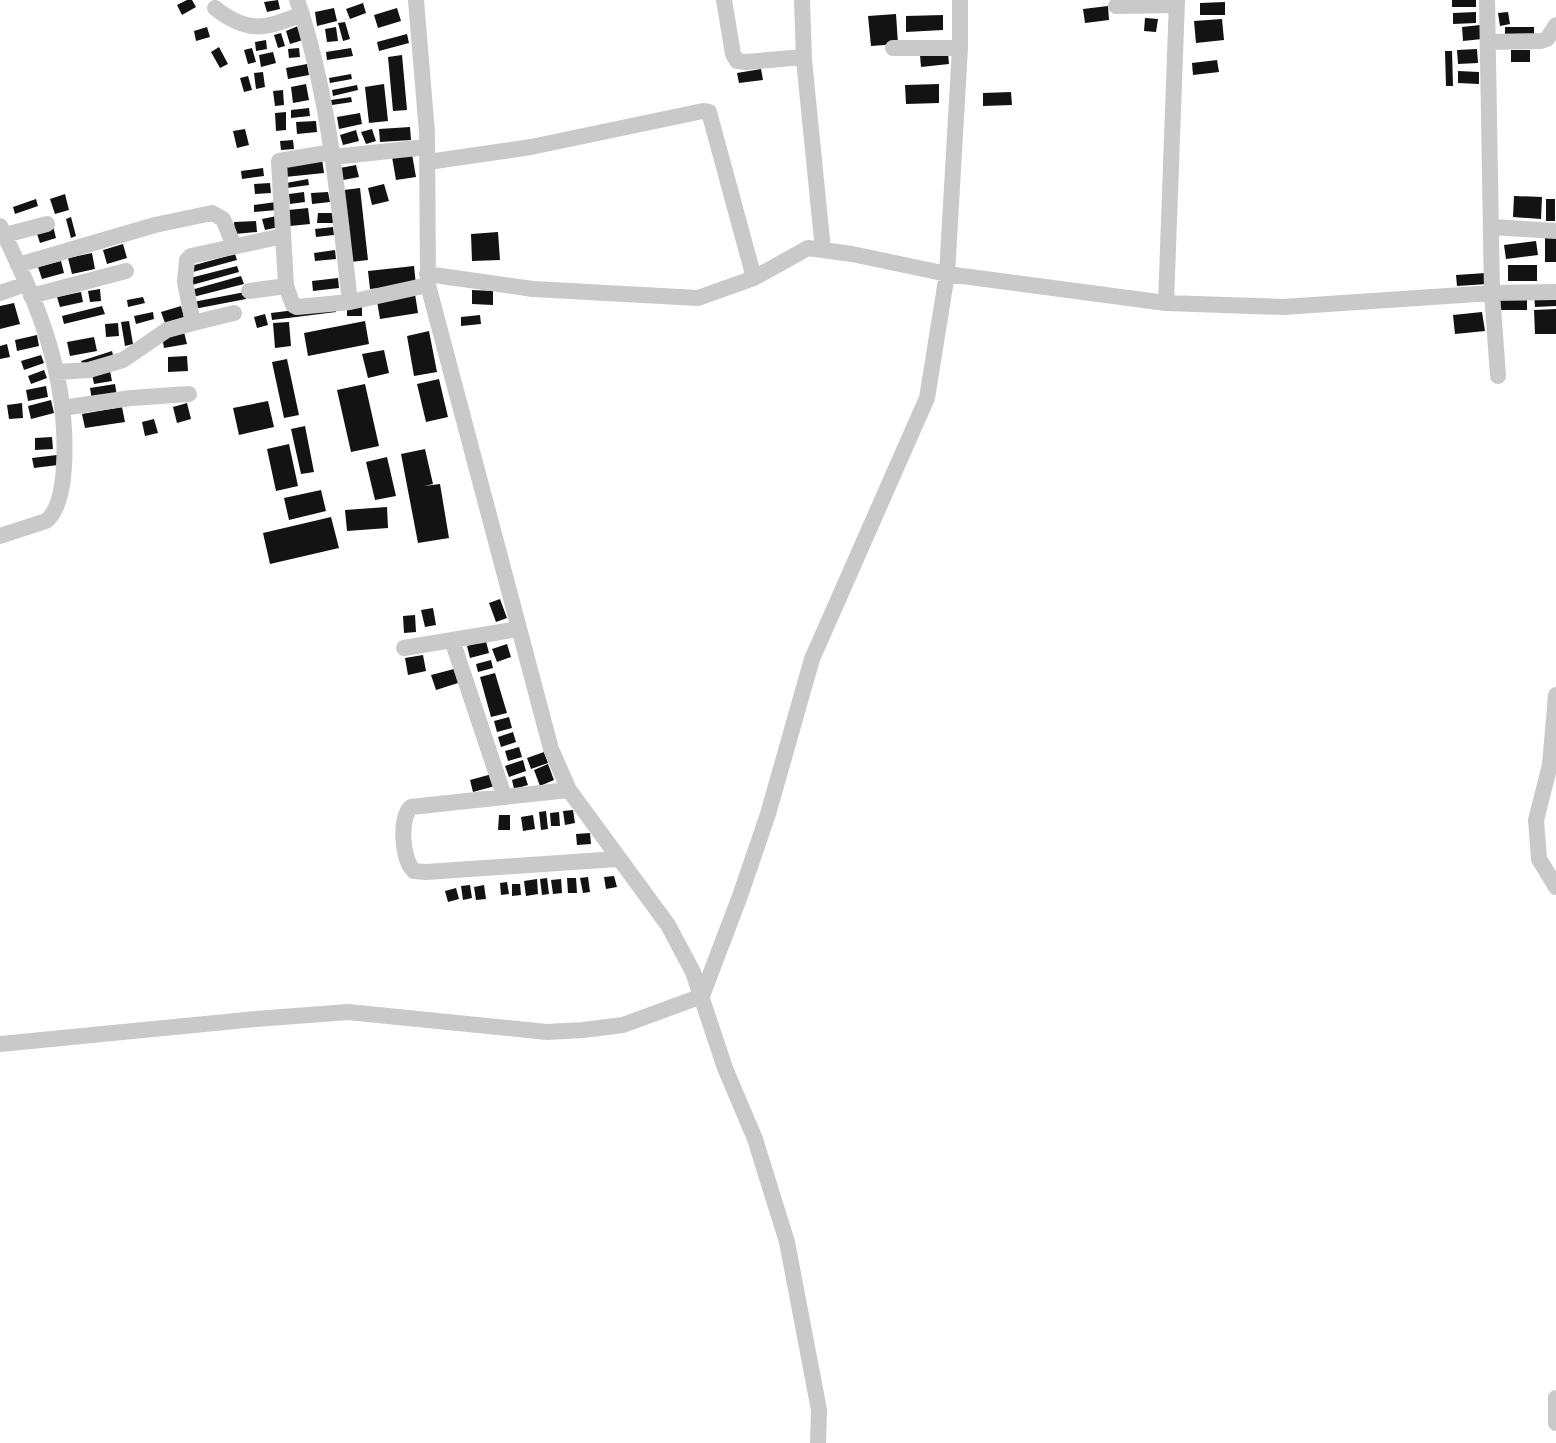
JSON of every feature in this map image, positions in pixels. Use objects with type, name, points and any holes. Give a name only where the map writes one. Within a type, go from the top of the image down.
[{"type":"street","points":[[416,0],[427,155],[428,279],[551,749],[569,790],[617,859],[668,925],[685,953],[702,996],[725,1068],[755,1139],[787,1242],[819,1410],[818,1443]]},
{"type":"street","points":[[724,0],[733,54],[737,61],[803,57]]},
{"type":"street","points":[[802,0],[803,57],[823,250]]},
{"type":"street","points":[[0,1044],[256,1018],[348,1012],[547,1032],[583,1030],[623,1025],[702,996],[768,814],[812,660],[927,398],[947,274],[960,48],[960,0]]},
{"type":"street","points":[[1487,0],[1492,293],[1498,376]]},
{"type":"street","points":[[1116,6],[1177,2],[1166,303]]},
{"type":"street","points":[[215,8],[230,20],[256,28],[299,7],[317,73],[332,155],[350,302]]},
{"type":"street","points":[[1488,42],[1541,41],[1547,39],[1556,26]]},
{"type":"street","points":[[893,48],[960,48]]},
{"type":"street","points":[[754,278],[709,112],[704,111],[531,147],[427,155],[332,155],[279,161],[286,286],[290,300],[297,308],[350,302],[428,279],[533,289],[698,298],[754,278],[808,248],[947,274],[1166,303],[1283,307],[1492,293],[1556,292]]},
{"type":"street","points":[[18,265],[156,225],[212,213],[223,219],[234,246]]},
{"type":"street","points":[[0,536],[46,521],[55,511],[63,478],[65,438],[58,372],[48,336],[2,231],[47,224]]},
{"type":"street","points":[[1492,226],[1556,231]]},
{"type":"street","points":[[193,323],[185,282],[187,260],[197,254],[283,236]]},
{"type":"street","points":[[0,293],[28,290],[126,271]]},
{"type":"street","points":[[249,291],[286,286]]},
{"type":"street","points":[[58,372],[107,366],[133,355],[167,330],[234,313]]},
{"type":"street","points":[[62,408],[131,398],[189,394]]},
{"type":"street","points":[[404,648],[518,629]]},
{"type":"street","points":[[452,640],[504,796]]},
{"type":"street","points":[[1556,694],[1550,765],[1536,820],[1539,859],[1556,887]]},
{"type":"street","points":[[569,790],[411,807],[406,812],[404,822],[406,852],[410,868],[414,871],[426,872],[617,859]]},
{"type":"street","points":[[1556,1398],[1556,1423]]},
{"type":"building","points":[[192,0],[196,7],[182,15],[177,5]]},
{"type":"building","points":[[278,0],[280,9],[267,12],[264,2]]},
{"type":"building","points":[[1452,0],[1476,0],[1476,7],[1452,7]]},
{"type":"building","points":[[1225,2],[1225,15],[1200,15],[1200,3]]},
{"type":"building","points":[[363,3],[366,13],[350,19],[346,9]]},
{"type":"building","points":[[1108,6],[1109,20],[1085,23],[1083,9]]},
{"type":"building","points":[[334,8],[337,21],[317,26],[315,12]]},
{"type":"building","points":[[397,8],[401,21],[378,28],[374,15]]},
{"type":"building","points":[[1476,12],[1476,23],[1453,24],[1453,13]]},
{"type":"building","points":[[1508,12],[1510,24],[1500,26],[1498,13]]},
{"type":"building","points":[[896,14],[898,44],[871,46],[868,16]]},
{"type":"building","points":[[943,15],[943,30],[906,32],[906,16]]},
{"type":"building","points":[[1145,18],[1158,19],[1156,32],[1144,31]]},
{"type":"building","points":[[1222,19],[1224,40],[1196,43],[1194,21]]},
{"type":"building","points":[[345,22],[350,39],[343,41],[338,23]]},
{"type":"building","points":[[1480,25],[1482,39],[1463,41],[1462,27]]},
{"type":"building","points":[[298,26],[303,40],[290,44],[286,31]]},
{"type":"building","points":[[207,27],[210,37],[196,41],[194,31]]},
{"type":"building","points":[[336,27],[338,41],[327,42],[325,29]]},
{"type":"building","points":[[1505,27],[1534,27],[1534,40],[1505,40]]},
{"type":"building","points":[[281,33],[285,46],[278,48],[274,35]]},
{"type":"building","points":[[407,34],[409,43],[379,51],[377,42]]},
{"type":"building","points":[[266,40],[267,49],[256,51],[255,42]]},
{"type":"building","points":[[219,47],[228,64],[220,68],[211,52]]},
{"type":"building","points":[[252,48],[256,62],[248,64],[244,50]]},
{"type":"building","points":[[299,48],[300,57],[289,58],[288,49]]},
{"type":"building","points":[[351,48],[353,56],[327,60],[326,52]]},
{"type":"building","points":[[1477,49],[1478,63],[1458,64],[1457,50]]},
{"type":"building","points":[[1511,50],[1530,50],[1530,62],[1511,62]]},
{"type":"building","points":[[1445,51],[1452,51],[1453,86],[1446,86]]},
{"type":"building","points":[[273,52],[276,63],[261,67],[259,55]]},
{"type":"building","points":[[948,53],[949,64],[921,67],[920,55]]},
{"type":"building","points":[[402,55],[407,110],[393,111],[388,57]]},
{"type":"building","points":[[1217,60],[1219,72],[1193,75],[1192,63]]},
{"type":"building","points":[[307,64],[309,75],[288,79],[286,68]]},
{"type":"building","points":[[761,69],[763,80],[739,83],[737,73]]},
{"type":"building","points":[[1458,71],[1479,72],[1479,84],[1458,83]]},
{"type":"building","points":[[263,72],[265,87],[256,89],[254,73]]},
{"type":"building","points":[[351,74],[352,79],[330,83],[329,78]]},
{"type":"building","points":[[248,76],[252,90],[244,92],[240,78]]},
{"type":"building","points":[[306,84],[309,100],[293,103],[291,87]]},
{"type":"building","points":[[384,84],[388,121],[369,123],[365,87]]},
{"type":"building","points":[[939,84],[939,103],[906,104],[905,85]]},
{"type":"building","points":[[357,85],[358,90],[333,96],[332,90]]},
{"type":"building","points":[[283,90],[284,105],[275,106],[273,91]]},
{"type":"building","points":[[1011,92],[1012,105],[983,106],[983,93]]},
{"type":"building","points":[[351,97],[352,102],[332,105],[331,100]]},
{"type":"building","points":[[309,108],[310,116],[291,118],[291,110]]},
{"type":"building","points":[[286,112],[286,130],[276,131],[275,113]]},
{"type":"building","points":[[360,113],[362,124],[339,129],[337,117]]},
{"type":"building","points":[[316,121],[317,132],[297,134],[296,122]]},
{"type":"building","points":[[410,127],[411,140],[380,142],[379,129]]},
{"type":"building","points":[[245,129],[249,145],[237,148],[233,131]]},
{"type":"building","points":[[372,129],[376,141],[366,144],[361,132]]},
{"type":"building","points":[[356,130],[359,141],[343,145],[340,135]]},
{"type":"building","points":[[293,140],[294,149],[281,150],[280,141]]},
{"type":"building","points":[[412,154],[416,177],[396,180],[392,157]]},
{"type":"building","points":[[322,159],[324,173],[285,177],[284,162]]},
{"type":"building","points":[[356,165],[359,177],[343,180],[340,168]]},
{"type":"building","points":[[263,168],[264,176],[242,179],[241,171]]},
{"type":"building","points":[[308,179],[309,185],[287,188],[286,183]]},
{"type":"building","points":[[270,183],[271,193],[255,194],[254,184]]},
{"type":"building","points":[[384,184],[389,201],[372,205],[368,188]]},
{"type":"building","points":[[360,188],[368,260],[351,262],[344,190]]},
{"type":"building","points":[[304,192],[305,202],[290,204],[289,194]]},
{"type":"building","points":[[328,192],[330,202],[312,204],[311,193]]},
{"type":"building","points":[[65,194],[69,210],[55,214],[50,199]]},
{"type":"building","points":[[1514,196],[1542,197],[1541,219],[1513,217]]},
{"type":"building","points":[[36,199],[38,206],[15,214],[13,207]]},
{"type":"building","points":[[1546,199],[1555,199],[1555,221],[1546,221]]},
{"type":"building","points":[[276,202],[277,210],[254,212],[254,205]]},
{"type":"building","points":[[308,208],[310,224],[290,226],[288,210]]},
{"type":"building","points":[[318,213],[334,213],[333,223],[317,223]]},
{"type":"building","points":[[277,216],[279,227],[265,230],[262,219]]},
{"type":"building","points":[[71,217],[76,236],[71,238],[66,219]]},
{"type":"building","points":[[256,221],[257,232],[235,234],[234,222]]},
{"type":"building","points":[[53,226],[56,238],[40,243],[36,231]]},
{"type":"building","points":[[333,227],[334,235],[316,237],[315,229]]},
{"type":"building","points":[[498,232],[500,260],[472,261],[471,234]]},
{"type":"building","points":[[1545,238],[1556,238],[1556,262],[1545,262]]},
{"type":"building","points":[[1536,241],[1538,255],[1506,259],[1504,245]]},
{"type":"building","points":[[123,244],[127,258],[107,264],[103,250]]},
{"type":"building","points":[[335,250],[336,259],[315,261],[314,253]]},
{"type":"building","points":[[92,253],[95,269],[72,274],[68,258]]},
{"type":"building","points":[[235,254],[237,260],[193,272],[191,266]]},
{"type":"building","points":[[61,261],[64,273],[42,279],[38,267]]},
{"type":"building","points":[[1508,265],[1537,265],[1537,281],[1508,281]]},
{"type":"building","points":[[237,266],[239,272],[192,285],[190,278]]},
{"type":"building","points":[[414,266],[416,285],[370,289],[368,271]]},
{"type":"building","points":[[1486,273],[1487,284],[1457,286],[1456,275]]},
{"type":"building","points":[[241,276],[244,284],[193,297],[191,290]]},
{"type":"building","points":[[338,278],[339,288],[313,291],[312,281]]},
{"type":"building","points":[[100,289],[101,301],[90,302],[88,291]]},
{"type":"building","points":[[472,290],[493,291],[493,305],[472,304]]},
{"type":"building","points":[[81,292],[83,302],[60,307],[57,297]]},
{"type":"building","points":[[245,292],[246,299],[194,309],[193,302]]},
{"type":"building","points":[[1534,293],[1556,293],[1556,306],[1535,307]]},
{"type":"building","points":[[415,294],[418,313],[380,319],[377,301]]},
{"type":"building","points":[[1498,295],[1527,295],[1527,310],[1498,310]]},
{"type":"building","points":[[143,297],[145,303],[128,307],[127,300]]},
{"type":"building","points":[[14,303],[20,324],[0,329],[0,306]]},
{"type":"building","points":[[335,305],[336,312],[272,320],[271,313]]},
{"type":"building","points":[[102,306],[105,314],[64,324],[62,316]]},
{"type":"building","points":[[181,306],[184,317],[165,323],[161,312]]},
{"type":"building","points":[[362,306],[362,316],[347,316],[347,307]]},
{"type":"building","points":[[1556,309],[1556,334],[1535,334],[1534,310]]},
{"type":"building","points":[[153,312],[154,319],[136,324],[134,316]]},
{"type":"building","points":[[1482,312],[1485,331],[1455,334],[1453,315]]},
{"type":"building","points":[[265,314],[268,325],[257,328],[254,317]]},
{"type":"building","points":[[480,315],[481,324],[461,326],[461,317]]},
{"type":"building","points":[[129,321],[133,344],[125,346],[121,322]]},
{"type":"building","points":[[365,321],[369,344],[308,356],[304,333]]},
{"type":"building","points":[[289,322],[291,346],[275,348],[273,323]]},
{"type":"building","points":[[118,323],[119,336],[106,337],[105,324]]},
{"type":"building","points":[[429,331],[437,372],[414,376],[407,336]]},
{"type":"building","points":[[184,332],[187,344],[164,348],[162,336]]},
{"type":"building","points":[[37,335],[39,346],[17,351],[15,340]]},
{"type":"building","points":[[94,337],[97,351],[70,356],[67,342]]},
{"type":"building","points":[[7,344],[10,357],[0,359],[0,346]]},
{"type":"building","points":[[384,350],[389,373],[368,378],[362,354]]},
{"type":"building","points":[[112,351],[114,359],[84,369],[81,361]]},
{"type":"building","points":[[41,355],[44,363],[24,370],[21,361]]},
{"type":"building","points":[[187,356],[188,371],[168,372],[168,357]]},
{"type":"building","points":[[287,359],[299,415],[284,418],[272,362]]},
{"type":"building","points":[[44,370],[47,378],[31,384],[28,376]]},
{"type":"building","points":[[110,371],[112,381],[94,384],[92,374]]},
{"type":"building","points":[[439,379],[448,417],[426,422],[417,384]]},
{"type":"building","points":[[115,384],[117,396],[92,400],[90,388]]},
{"type":"building","points":[[365,384],[379,446],[351,452],[337,390]]},
{"type":"building","points":[[46,386],[48,397],[28,401],[26,390]]},
{"type":"building","points":[[51,400],[54,413],[31,419],[28,406]]},
{"type":"building","points":[[268,401],[274,427],[239,435],[233,408]]},
{"type":"building","points":[[22,403],[23,418],[9,419],[7,405]]},
{"type":"building","points":[[187,403],[191,419],[177,423],[173,407]]},
{"type":"building","points":[[122,407],[125,422],[85,428],[82,414]]},
{"type":"building","points":[[154,419],[158,433],[145,436],[142,422]]},
{"type":"building","points":[[305,426],[314,472],[301,474],[291,429]]},
{"type":"building","points":[[52,437],[53,449],[35,450],[35,438]]},
{"type":"building","points":[[289,444],[298,486],[276,491],[267,449]]},
{"type":"building","points":[[425,449],[433,484],[424,486],[440,484],[449,538],[418,543],[401,454]]},
{"type":"building","points":[[57,455],[58,465],[34,468],[32,458]]},
{"type":"building","points":[[387,457],[396,496],[375,500],[366,462]]},
{"type":"building","points":[[321,490],[326,511],[289,520],[284,498]]},
{"type":"building","points":[[387,507],[388,528],[347,531],[345,510]]},
{"type":"building","points":[[331,517],[339,548],[270,564],[263,533]]},
{"type":"building","points":[[500,599],[507,618],[496,622],[489,603]]},
{"type":"building","points":[[433,608],[436,625],[425,627],[421,610]]},
{"type":"building","points":[[415,615],[416,632],[404,633],[403,616]]},
{"type":"building","points":[[486,641],[489,653],[470,658],[467,646]]},
{"type":"building","points":[[507,644],[511,657],[497,662],[492,649]]},
{"type":"building","points":[[423,655],[426,671],[408,675],[405,658]]},
{"type":"building","points":[[491,660],[493,668],[478,672],[476,664]]},
{"type":"building","points":[[454,669],[458,683],[436,690],[431,675]]},
{"type":"building","points":[[495,673],[507,713],[491,717],[480,677]]},
{"type":"building","points":[[509,717],[512,728],[497,732],[494,721]]},
{"type":"building","points":[[513,732],[516,742],[501,747],[498,737]]},
{"type":"building","points":[[519,747],[522,757],[508,761],[505,751]]},
{"type":"building","points":[[544,752],[548,763],[531,769],[527,758]]},
{"type":"building","points":[[523,760],[526,771],[509,777],[505,766]]},
{"type":"building","points":[[548,764],[554,780],[540,786],[534,770]]},
{"type":"building","points":[[492,774],[495,786],[473,792],[470,780]]},
{"type":"building","points":[[525,776],[528,785],[514,789],[512,780]]},
{"type":"building","points":[[573,810],[575,823],[565,825],[563,811]]},
{"type":"building","points":[[546,811],[548,829],[541,830],[539,812]]},
{"type":"building","points":[[559,812],[560,826],[551,826],[550,813]]},
{"type":"building","points":[[499,815],[510,815],[510,830],[498,830]]},
{"type":"building","points":[[533,815],[535,829],[523,831],[521,817]]},
{"type":"building","points":[[590,833],[591,844],[577,845],[576,834]]},
{"type":"building","points":[[614,876],[617,887],[606,889],[604,877]]},
{"type":"building","points":[[588,877],[590,892],[583,893],[580,878]]},
{"type":"building","points":[[547,878],[549,894],[542,895],[540,879]]},
{"type":"building","points":[[567,878],[576,878],[577,893],[568,893]]},
{"type":"building","points":[[537,879],[538,894],[526,896],[524,881]]},
{"type":"building","points":[[561,879],[562,893],[553,894],[551,880]]},
{"type":"building","points":[[507,882],[509,894],[501,895],[500,883]]},
{"type":"building","points":[[512,884],[520,884],[521,895],[512,896]]},
{"type":"building","points":[[470,885],[472,898],[463,900],[461,886]]},
{"type":"building","points":[[484,885],[486,899],[476,900],[474,887]]},
{"type":"building","points":[[456,888],[459,899],[448,902],[445,891]]}]
